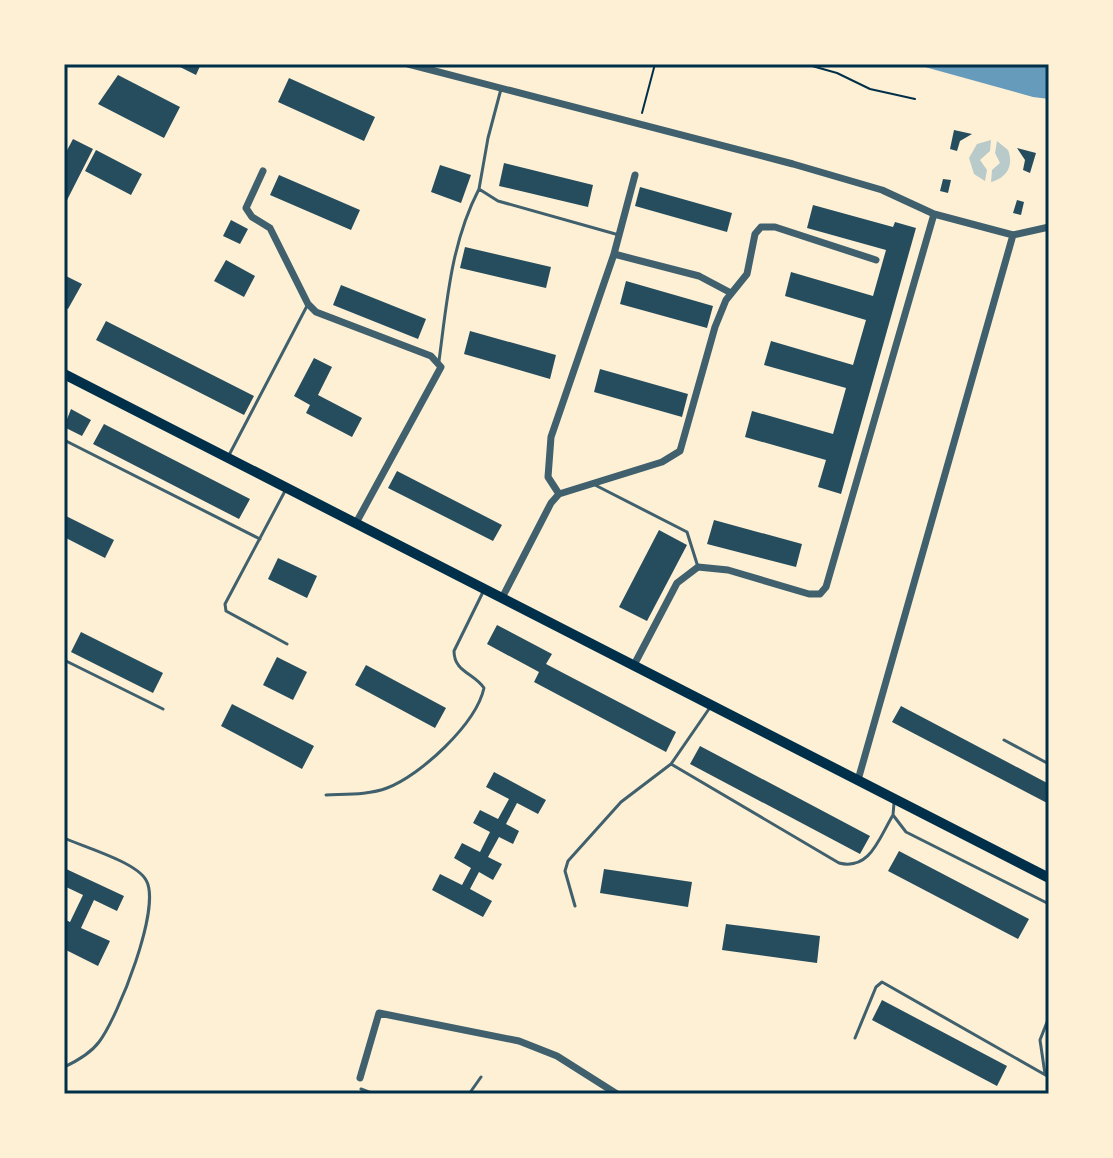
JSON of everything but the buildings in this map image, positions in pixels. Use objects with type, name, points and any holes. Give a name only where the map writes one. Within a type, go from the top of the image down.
[{"type":"main road","points":[[65,376],[1049,878]]},
{"type":"street","points":[[408,64],[882,190],[934,214],[1013,235],[1049,227]]},
{"type":"street","points":[[263,171],[246,208],[278,240],[308,304],[337,321],[439,361],[438,377],[356,523]]},
{"type":"street","points":[[559,494],[548,477],[551,437],[614,254],[635,175]]},
{"type":"street","points":[[634,665],[677,583],[698,567],[728,570],[809,594],[820,594],[826,587],[934,214]]},
{"type":"street","points":[[502,598],[551,503],[559,494],[662,462],[680,451],[715,327],[731,293],[747,274],[755,234],[761,227],[775,227],[876,260]]},
{"type":"street","points":[[858,780],[1013,235]]},
{"type":"street","points":[[614,254],[699,276],[731,293]]},
{"type":"street","points":[[360,1078],[379,1013],[519,1041],[557,1056],[617,1094]]},
{"type":"lane","points":[[439,361],[452,262],[465,217],[479,189],[501,89]]},
{"type":"lane","points":[[479,189],[498,201],[619,235]]},
{"type":"lane","points":[[228,458],[308,304]]},
{"type":"lane","points":[[64,440],[260,539]]},
{"type":"lane","points":[[590,482],[687,532],[698,567]]},
{"type":"lane","points":[[287,488],[225,604],[226,611],[287,644]]},
{"type":"lane","points":[[326,795],[388,788],[435,758],[476,708],[484,688],[459,668],[454,661],[454,651],[485,589]]},
{"type":"lane","points":[[64,660],[163,709]]},
{"type":"lane","points":[[575,906],[568,890],[568,861],[621,802],[671,764],[711,706]]},
{"type":"lane","points":[[1004,740],[1049,764]]},
{"type":"lane","points":[[671,764],[839,863],[853,866],[862,863],[871,852],[893,815],[895,799]]},
{"type":"lane","points":[[893,815],[906,832],[1049,904]]},
{"type":"lane","points":[[64,838],[137,870],[151,892],[148,925],[108,1025],[99,1043],[80,1059],[64,1067]]},
{"type":"lane","points":[[855,1038],[876,987],[882,982],[1047,1076]]},
{"type":"lane","points":[[1047,1076],[1040,1040],[1049,1017]]},
{"type":"lane","points":[[469,1094],[481,1077]]},
{"type":"lane","points":[[361,1089],[374,1094]]},
{"type":"path","points":[[639,124],[655,64]]},
{"type":"path","points":[[805,64],[837,73],[870,89],[915,99]]},
{"type":"shaded area","points":[[991,140],[990,151],[980,160],[987,170],[985,181],[974,174],[969,158],[977,144]]},
{"type":"shaded area","points":[[997,141],[1008,150],[1009,166],[1005,174],[991,182],[992,170],[1000,163],[995,153]]},
{"type":"water","points":[[914,64],[1049,64],[1049,99],[1033,97]]}]
